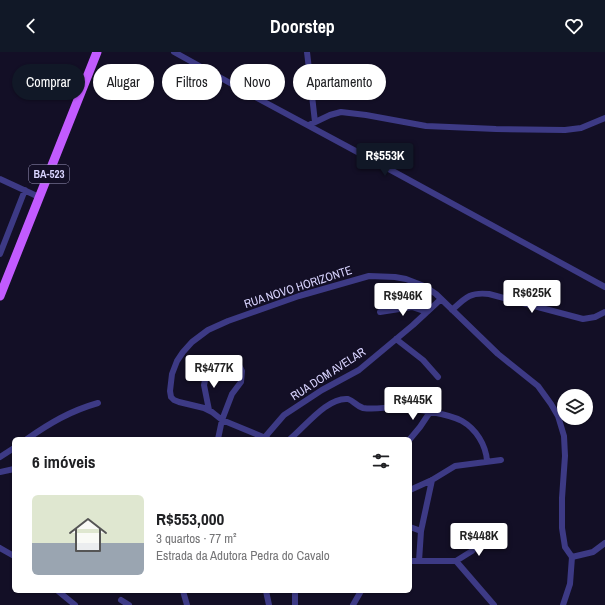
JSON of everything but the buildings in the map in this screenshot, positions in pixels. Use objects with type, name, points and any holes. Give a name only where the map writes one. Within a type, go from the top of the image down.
[{"type":"main road","name":"BA-523","points":[[0,296],[97,52]]},
{"type":"street","points":[[174,52],[605,287]]},
{"type":"street","points":[[306,52],[315,122]]},
{"type":"street","points":[[309,125],[330,115],[341,112],[426,126],[496,129],[565,130],[581,128],[605,118]]},
{"type":"street","points":[[0,179],[39,198]]},
{"type":"street","points":[[0,254],[25,190]]},
{"type":"street","name":"RUA NOVO HORIZONTE","points":[[209,410],[174,400],[171,397],[170,391],[172,374],[177,361],[183,352],[201,334],[223,323],[288,299],[362,278],[374,276],[395,277],[415,282],[431,290],[498,354],[538,386],[555,410],[560,422],[565,445],[562,528],[565,548],[572,557],[570,584],[563,605]]},
{"type":"street","points":[[452,310],[467,296],[480,293],[489,294],[583,319],[595,317],[605,312]]},
{"type":"street","name":"RUA DOM AVELAR","points":[[268,437],[284,416],[322,390],[359,370],[413,325],[441,299]]},
{"type":"street","points":[[380,312],[412,307],[427,312]]},
{"type":"street","points":[[396,339],[423,360],[438,376]]},
{"type":"street","points":[[218,437],[222,420],[232,394],[241,382],[242,370],[240,367],[228,365],[220,367],[206,376],[204,385],[209,410],[222,420],[264,437]]},
{"type":"street","points":[[292,437],[325,408],[344,398],[365,408],[379,409],[396,407],[430,412],[458,419],[468,425],[483,443],[487,461]]},
{"type":"street","points":[[30,437],[57,419],[84,407],[98,403]]},
{"type":"street","points":[[412,437],[430,412]]},
{"type":"street","points":[[0,457],[12,449]]},
{"type":"street","points":[[412,489],[432,480],[455,466],[501,460]]},
{"type":"street","points":[[0,472],[12,469]]},
{"type":"street","points":[[419,561],[421,531],[432,480]]},
{"type":"street","points":[[412,528],[421,531]]},
{"type":"street","points":[[412,561],[456,561],[472,551],[488,534]]},
{"type":"street","points":[[572,557],[593,552],[605,543]]},
{"type":"street","points":[[0,548],[12,555]]},
{"type":"street","points":[[456,561],[494,605]]},
{"type":"street","points":[[60,593],[75,605]]},
{"type":"street","points":[[184,593],[187,605]]},
{"type":"street","points":[[266,593],[269,605]]},
{"type":"street","points":[[295,605],[296,593]]},
{"type":"street","points":[[353,605],[360,593]]},
{"type":"street","points":[[121,600],[129,605]]}]
